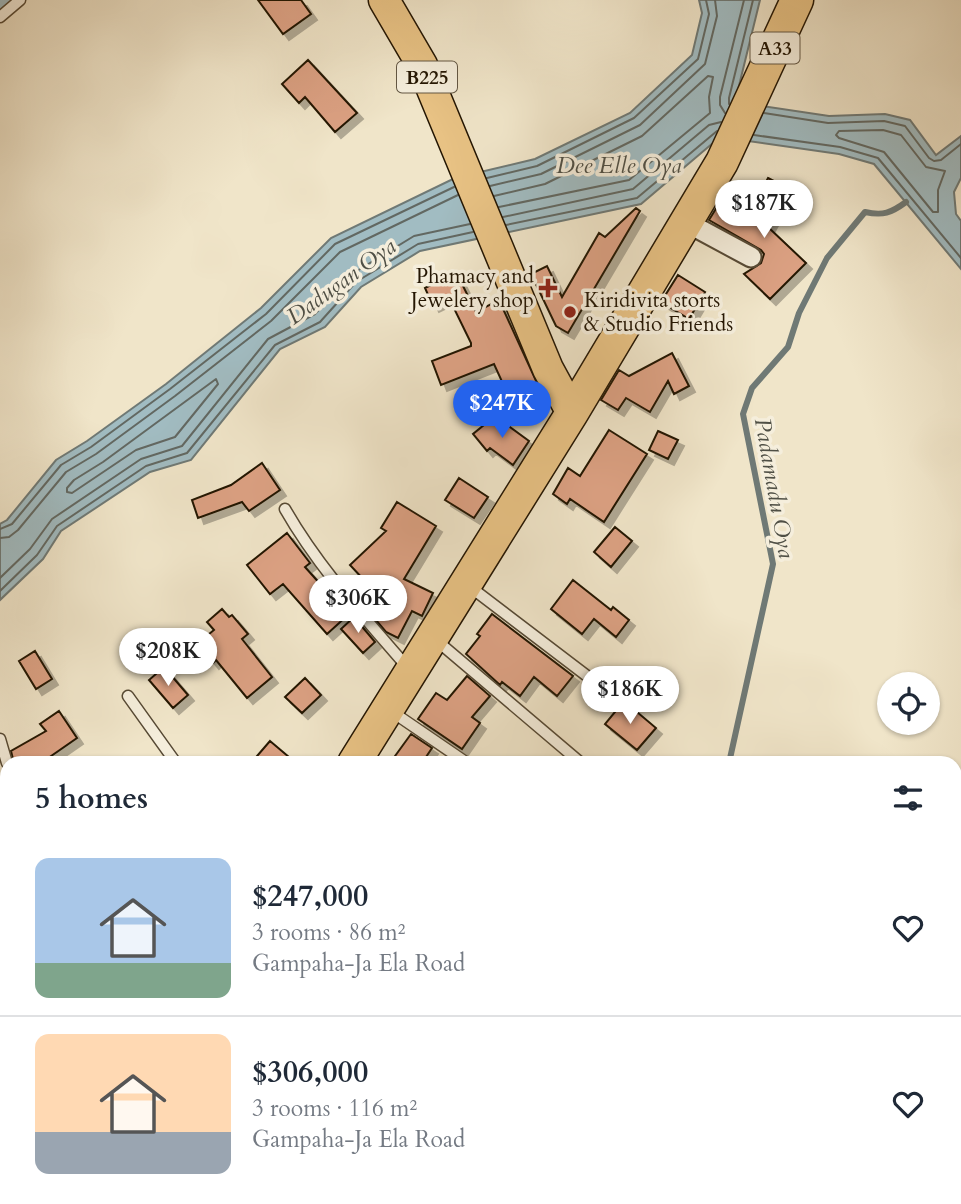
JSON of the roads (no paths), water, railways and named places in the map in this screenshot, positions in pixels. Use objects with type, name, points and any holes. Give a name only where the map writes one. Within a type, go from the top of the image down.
[{"type":"highway","name":"A33","points":[[358,756],[572,413],[729,149],[797,0]]},
{"type":"main road","name":"B225","points":[[384,0],[422,65],[548,369],[572,413]]},
{"type":"street","points":[[686,222],[751,257]]},
{"type":"lane","points":[[0,17],[20,0]]},
{"type":"lane","points":[[285,509],[296,528],[361,613],[411,671]]},
{"type":"lane","points":[[466,583],[612,695]]},
{"type":"lane","points":[[432,638],[573,756]]},
{"type":"lane","points":[[128,696],[171,756]]},
{"type":"lane","points":[[387,709],[457,756]]},
{"type":"water","name":"Dee Elle Oya","points":[[699,0],[760,0],[735,102],[829,116],[885,114],[910,120],[936,155],[961,136],[961,178],[954,192],[956,214],[961,221],[961,269],[874,164],[839,154],[720,137],[641,204],[420,251],[361,287],[325,327],[280,349],[191,460],[150,472],[61,531],[43,559],[0,600],[0,524],[7,520],[56,460],[166,384],[261,308],[331,238],[455,178],[535,159],[630,113],[692,55],[702,13]]},
{"type":"waterway","points":[[0,5],[6,0]]},
{"type":"waterway","name":"Padamadu Oya","points":[[731,756],[773,564],[743,414],[752,388],[788,347],[799,313],[827,258],[865,212],[887,213],[906,202]]},
{"type":"place","name":"Phamacy and Jewelery shop","points":[[548,288]]},
{"type":"place","name":"Kiridivita storts & Studio Friends","points":[[570,312]]},
{"type":"water label","name":"Dadugan Oya","points":[[341,281]]}]
